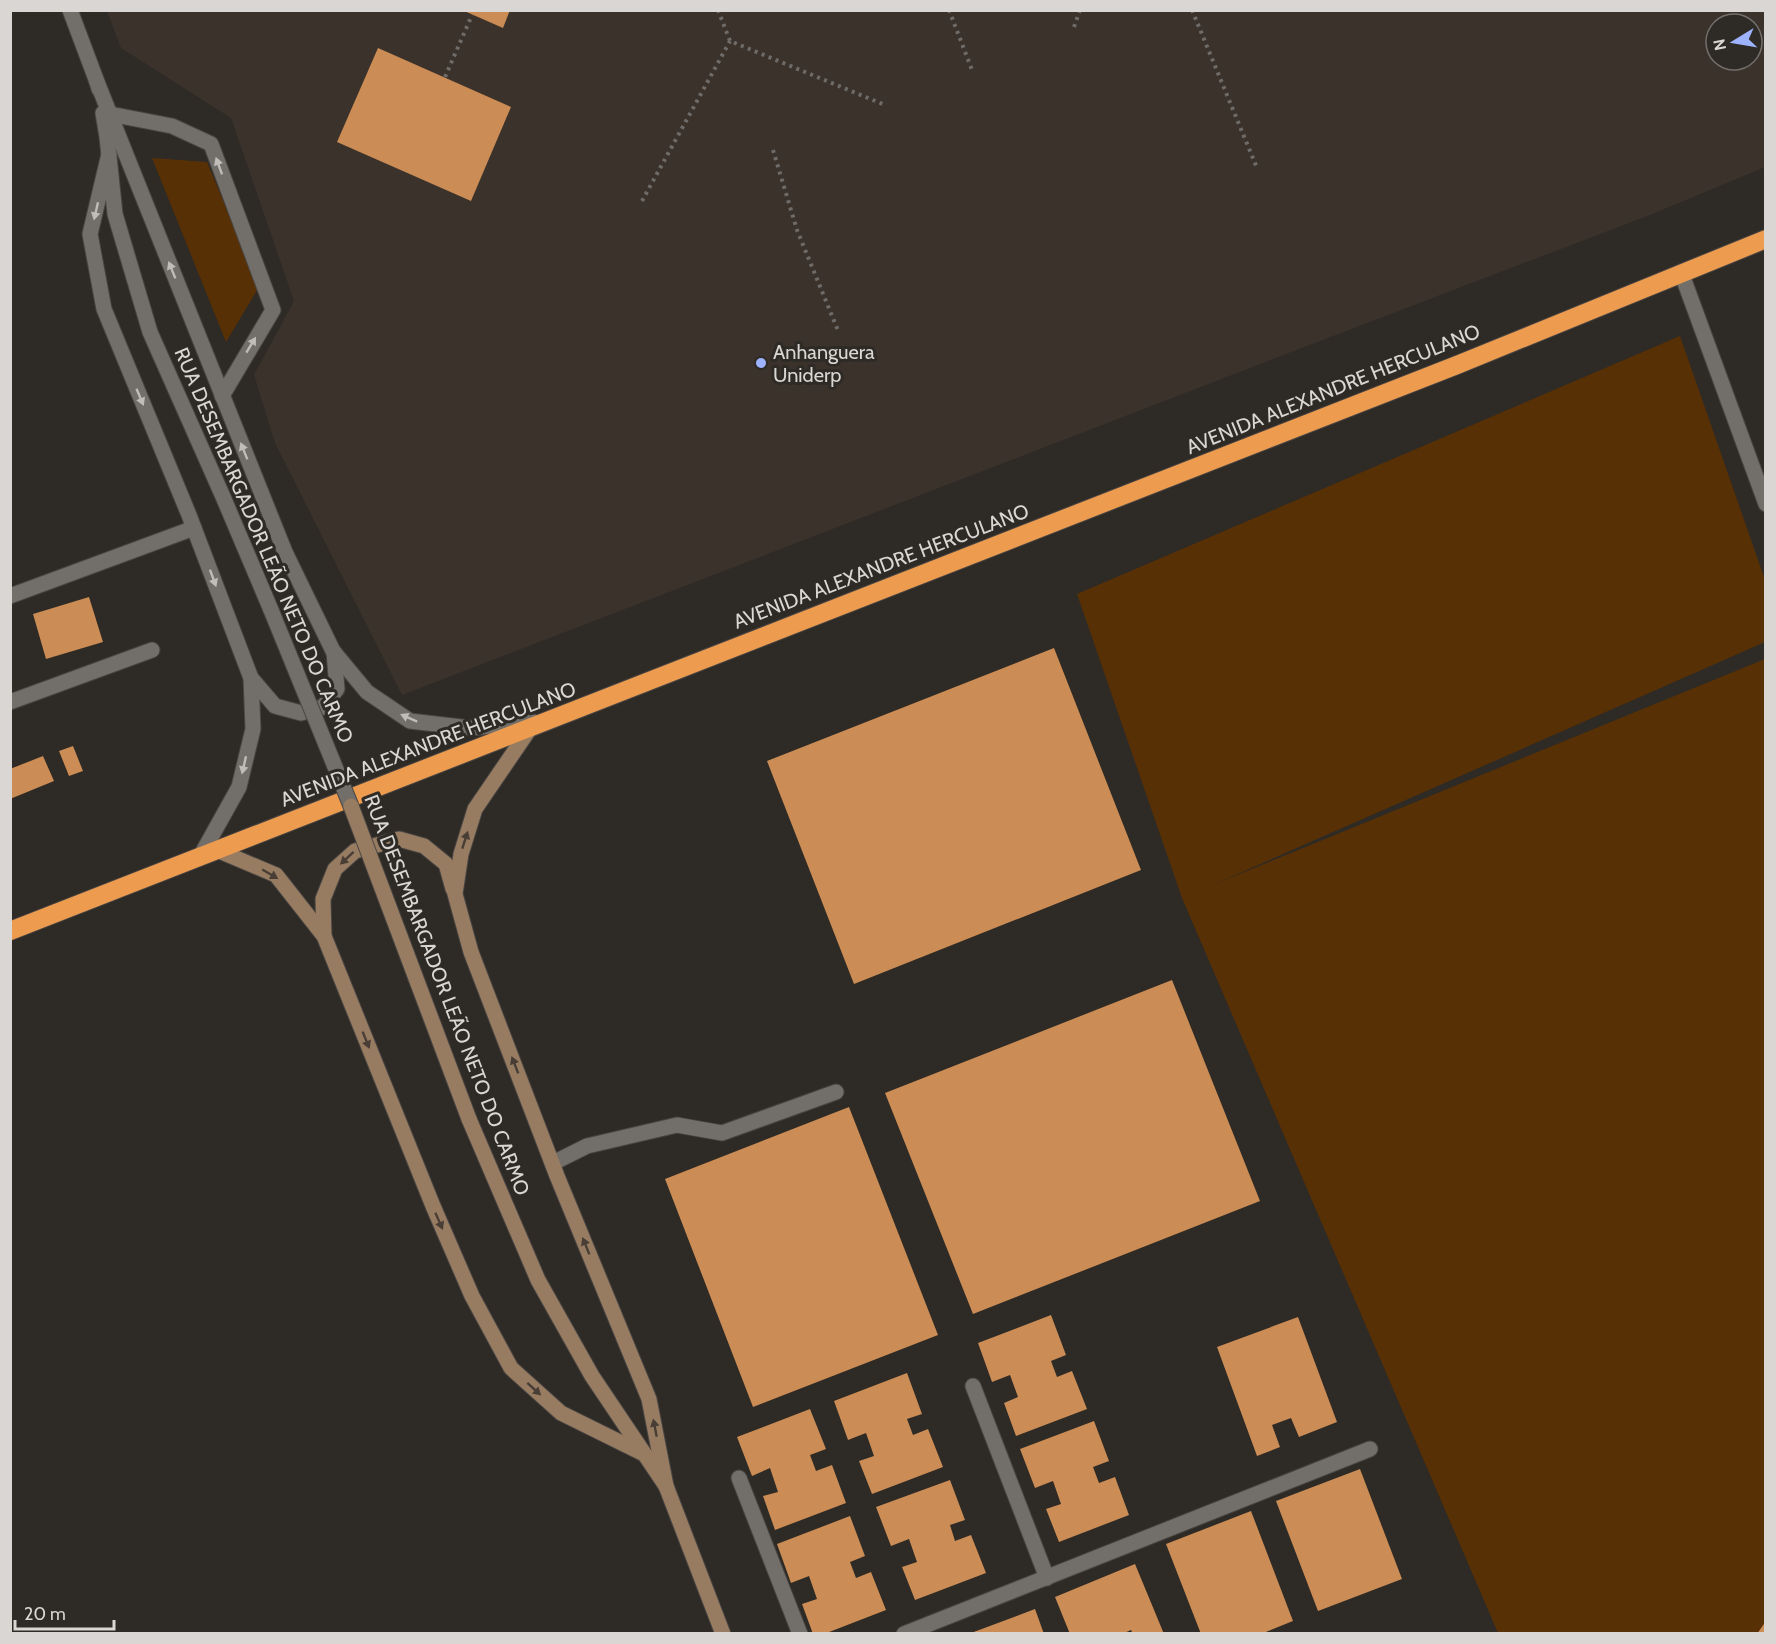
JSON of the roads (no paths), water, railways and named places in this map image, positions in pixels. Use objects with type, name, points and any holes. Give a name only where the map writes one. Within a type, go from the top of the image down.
[{"type":"highway","name":"AVENIDA ALEXANDRE HERCULANO","points":[[10,931],[1446,369],[1766,239]]},
{"type":"main road","points":[[455,894],[461,854],[475,809],[531,727]]},
{"type":"main road","name":"RUA DESEMBARGADOR LEÃO NETO DO CARMO","points":[[351,806],[469,1119],[538,1280],[592,1376],[666,1486],[723,1634]]},
{"type":"main road","points":[[324,936],[323,899],[335,869],[355,851],[399,839],[424,846],[446,864],[471,952],[553,1163],[649,1399],[666,1486]]},
{"type":"main road","points":[[209,853],[276,875],[324,936],[433,1206],[472,1296],[511,1368],[561,1413],[644,1454]]},
{"type":"street","name":"RUA DESEMBARGADOR LEÃO NETO DO CARMO","points":[[70,10],[97,82],[109,154],[115,214],[150,332],[224,499],[351,806]]},
{"type":"street","points":[[97,82],[285,552],[333,651],[367,692],[410,721],[470,729],[549,721]]},
{"type":"street","points":[[110,114],[172,126],[211,144],[273,310],[222,396]]},
{"type":"street","points":[[109,154],[90,234],[104,309],[194,528],[251,678],[253,729],[239,786],[209,853]]},
{"type":"street","points":[[1681,272],[1766,504]]},
{"type":"street","points":[[10,596],[194,528]]},
{"type":"street","points":[[10,702],[152,650]]},
{"type":"street","points":[[251,678],[275,706],[301,713],[323,707],[337,689],[333,651]]},
{"type":"street","points":[[553,1163],[587,1146],[677,1125],[722,1133],[836,1092]]},
{"type":"street","points":[[973,1386],[1047,1578]]},
{"type":"street","points":[[904,1634],[1370,1449]]},
{"type":"street","points":[[739,1479],[800,1634]]},
{"type":"place","name":"Anhanguera Uniderp","points":[[761,363]]}]
